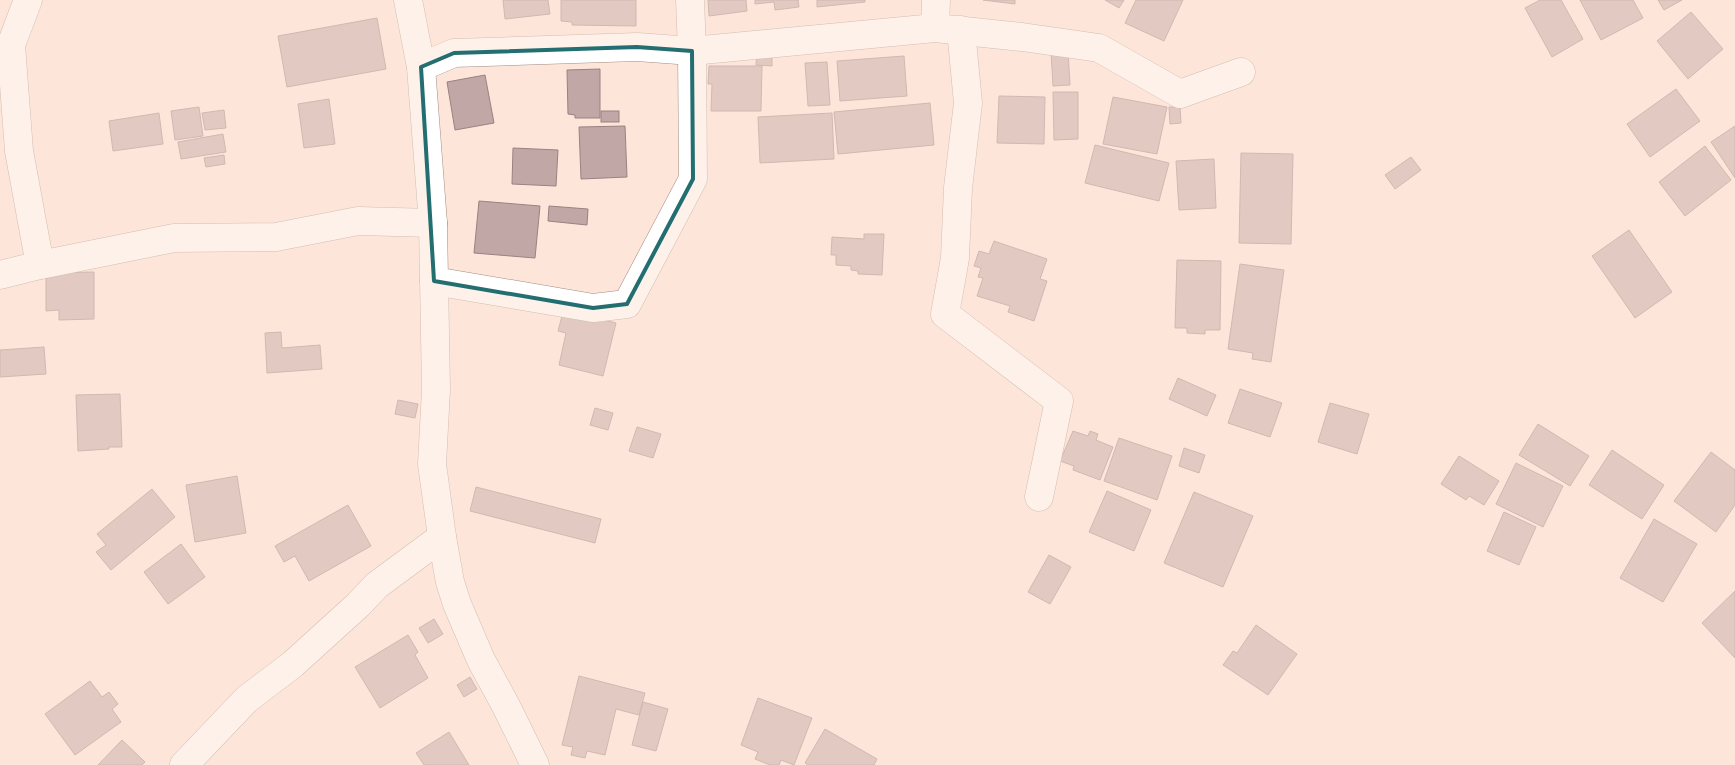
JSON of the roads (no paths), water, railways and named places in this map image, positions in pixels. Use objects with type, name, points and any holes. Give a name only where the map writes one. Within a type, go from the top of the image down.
[{"type":"street","points":[[28,0],[11,45],[19,151],[40,265]]},
{"type":"street","points":[[408,0],[421,67],[433,223],[436,390],[432,464],[442,537],[450,582],[461,612],[481,660],[535,765]]},
{"type":"street","points":[[434,281],[593,308],[627,304],[693,179],[690,0]]},
{"type":"street","points":[[936,0],[948,29],[968,103],[958,188],[955,258],[945,314],[1059,401],[1039,497]]},
{"type":"street","points":[[421,67],[454,53],[637,47],[692,50],[948,29],[1099,48],[1180,94],[1241,72]]},
{"type":"street","points":[[0,275],[174,238],[276,237],[358,221],[433,223]]},
{"type":"street","points":[[184,765],[247,700],[300,658],[377,585],[442,537]]}]
